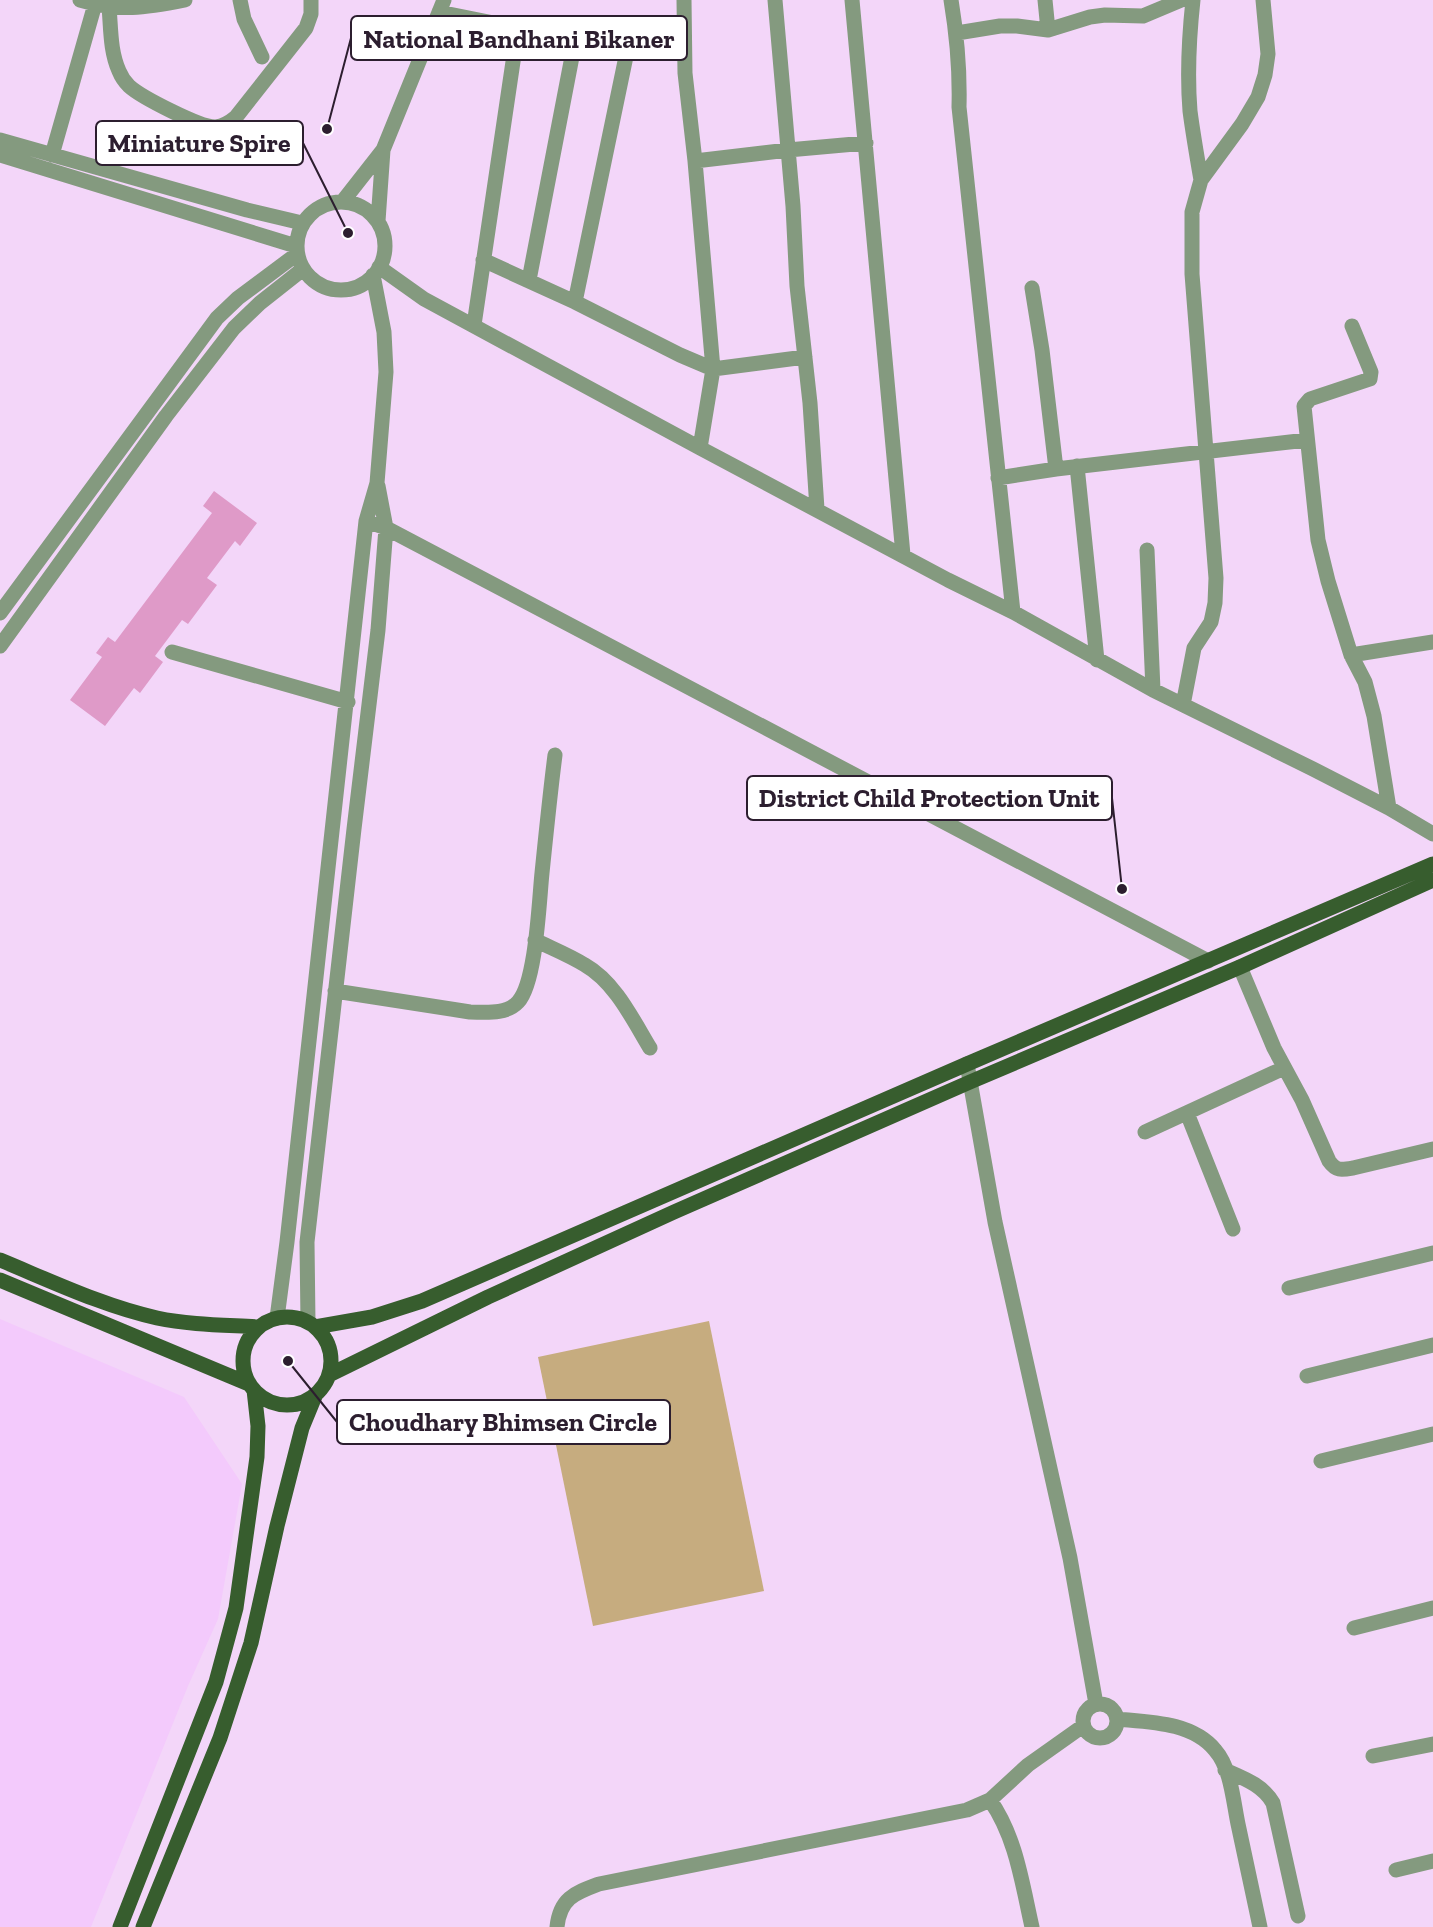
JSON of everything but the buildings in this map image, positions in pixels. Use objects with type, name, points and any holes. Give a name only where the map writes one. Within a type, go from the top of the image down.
[{"type":"main road","points":[[311,1324],[372,1317],[422,1301],[1433,864]]},
{"type":"main road","points":[[143,1927],[220,1738],[251,1643],[276,1526],[302,1428],[316,1394],[329,1375],[622,1236],[969,1082],[1240,967],[1433,880]]},
{"type":"main road","points":[[0,1260],[116,1306],[158,1318],[259,1327]]},
{"type":"main road","points":[[0,1280],[251,1387],[265,1400],[276,1404],[290,1405],[316,1394]]},
{"type":"main road","points":[[120,1927],[216,1682],[236,1608],[258,1457],[258,1426],[251,1387],[244,1374],[243,1351],[249,1338],[259,1327],[277,1318],[293,1317],[311,1324],[327,1342],[330,1354],[329,1375]]},
{"type":"street","points":[[80,0],[102,6],[185,0]]},
{"type":"street","points":[[240,0],[244,19],[262,57]]},
{"type":"street","points":[[102,6],[119,72],[129,85],[147,99],[214,127],[226,124],[236,117],[306,28],[311,14],[311,0]]},
{"type":"street","points":[[684,0],[685,73],[713,369],[700,448]]},
{"type":"street","points":[[775,0],[817,509]]},
{"type":"street","points":[[852,0],[903,555]]},
{"type":"street","points":[[951,0],[957,33],[960,74],[959,107],[1013,612]]},
{"type":"street","points":[[1045,0],[1048,30]]},
{"type":"street","points":[[957,33],[1000,26],[1048,30],[1090,17],[1143,16],[1181,0]]},
{"type":"street","points":[[1193,0],[1189,33],[1188,78],[1190,112],[1201,180]]},
{"type":"street","points":[[1183,705],[1194,648],[1211,622],[1215,603],[1216,578],[1192,274],[1192,212],[1201,180],[1242,124],[1257,97],[1268,54],[1263,0]]},
{"type":"street","points":[[52,155],[102,6]]},
{"type":"street","points":[[343,201],[382,150],[442,6],[518,28],[684,47]]},
{"type":"street","points":[[474,325],[518,28]]},
{"type":"street","points":[[529,280],[576,36]]},
{"type":"street","points":[[575,302],[629,42]]},
{"type":"street","points":[[0,140],[247,210],[302,223]]},
{"type":"street","points":[[695,162],[866,143]]},
{"type":"street","points":[[378,221],[382,150]]},
{"type":"street","points":[[0,155],[296,250]]},
{"type":"street","points":[[343,201],[363,208],[378,221],[385,249],[376,271],[356,287],[344,290],[320,285],[310,278],[303,269],[296,250],[297,234],[302,223],[310,214],[331,202],[343,201]]},
{"type":"street","points":[[0,613],[217,318],[296,250]]},
{"type":"street","points":[[483,260],[713,369],[805,357]]},
{"type":"street","points":[[0,646],[166,416],[234,328],[260,303],[303,269]]},
{"type":"street","points":[[376,271],[700,448],[1013,612],[1153,690],[1389,808],[1433,834]]},
{"type":"street","points":[[277,1318],[348,702],[366,521],[378,483],[386,372],[384,332],[376,271]]},
{"type":"street","points":[[1032,288],[1056,469]]},
{"type":"street","points":[[1352,326],[1371,372],[1370,379],[1310,399],[1304,406],[1318,540],[1351,655],[1365,682],[1374,716],[1389,808]]},
{"type":"street","points":[[998,478],[1077,466],[1307,440]]},
{"type":"street","points":[[1077,466],[1097,660]]},
{"type":"street","points":[[311,1324],[307,1242],[375,664],[386,528],[378,483]]},
{"type":"street","points":[[366,521],[386,528],[1208,961]]},
{"type":"street","points":[[1147,550],[1153,690]]},
{"type":"street","points":[[1351,655],[1433,642]]},
{"type":"street","points":[[172,652],[348,702]]},
{"type":"street","points":[[336,991],[470,1012],[507,1010],[518,1003],[525,990],[535,940],[555,755]]},
{"type":"street","points":[[535,940],[587,965],[606,982],[624,1005],[650,1048]]},
{"type":"street","points":[[1240,967],[1284,1068],[1302,1100],[1334,1169],[1353,1168],[1433,1149]]},
{"type":"street","points":[[967,1064],[995,1222],[1070,1558],[1096,1704]]},
{"type":"street","points":[[1144,1132],[1284,1068]]},
{"type":"street","points":[[1187,1113],[1233,1229]]},
{"type":"street","points":[[1289,1288],[1433,1253]]},
{"type":"street","points":[[1307,1376],[1433,1345]]},
{"type":"street","points":[[1321,1461],[1433,1434]]},
{"type":"street","points":[[1354,1628],[1433,1608]]},
{"type":"street","points":[[1096,1704],[1112,1708],[1117,1719],[1114,1730],[1105,1737],[1094,1737],[1083,1726],[1084,1715],[1090,1707],[1096,1704]]},
{"type":"street","points":[[1117,1719],[1165,1724],[1185,1730],[1215,1749],[1225,1770],[1260,1927]]},
{"type":"street","points":[[557,1927],[561,1908],[574,1894],[599,1884],[967,1810],[990,1800],[1028,1765],[1083,1726]]},
{"type":"street","points":[[1373,1756],[1433,1744]]},
{"type":"street","points":[[1225,1770],[1257,1786],[1268,1794],[1273,1803],[1298,1916]]},
{"type":"street","points":[[990,1800],[1008,1832],[1019,1866],[1032,1927]]},
{"type":"street","points":[[1395,1869],[1433,1861]]},
{"type":"shaded area","points":[[0,1319],[184,1397],[242,1484],[218,1619],[188,1686],[91,1927],[0,1927]]},
{"type":"shaded area","points":[[709,1321],[764,1591],[593,1626],[538,1357]]},
{"type":"place","name":"National Bandhani Bikaner","points":[[327,129]]},
{"type":"place","name":"Miniature Spire","points":[[348,233]]},
{"type":"place","name":"District Child Protection Unit","points":[[1122,889]]},
{"type":"place","name":"Choudhary Bhimsen Circle","points":[[288,1361]]}]
